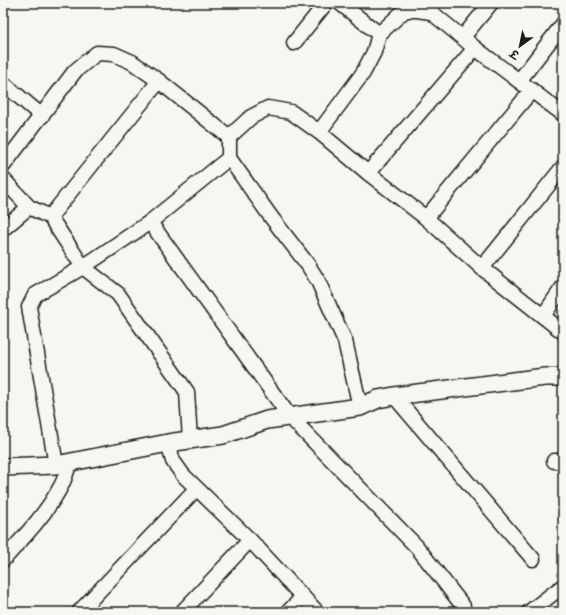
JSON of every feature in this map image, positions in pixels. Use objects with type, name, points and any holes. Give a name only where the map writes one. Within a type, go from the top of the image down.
[{"type":"street","points":[[294,43],[326,3]]},
{"type":"street","points":[[340,3],[379,34]]},
{"type":"street","points":[[463,37],[491,3]]},
{"type":"street","points":[[319,132],[363,73],[374,52],[379,34],[407,7],[431,12],[475,48],[563,114]]},
{"type":"street","points":[[519,81],[563,24]]},
{"type":"street","points":[[368,173],[475,48]]},
{"type":"street","points":[[3,166],[75,71],[97,53],[114,54],[159,81],[229,138]]},
{"type":"street","points":[[50,217],[159,81]]},
{"type":"street","points":[[3,84],[42,116]]},
{"type":"street","points":[[426,218],[532,90]]},
{"type":"street","points":[[360,407],[345,341],[318,282],[308,265],[271,217],[229,158],[229,138],[251,117],[268,108],[291,112],[319,132],[368,173],[426,218],[482,268],[563,332]]},
{"type":"street","points":[[3,560],[21,540],[62,486],[63,464],[29,307],[36,295],[83,267],[150,222],[229,158]]},
{"type":"street","points":[[482,268],[563,167]]},
{"type":"street","points":[[3,179],[29,207],[50,217],[83,267],[118,294],[187,392],[190,440]]},
{"type":"street","points":[[3,229],[29,207]]},
{"type":"street","points":[[150,222],[290,417],[418,547],[463,606]]},
{"type":"street","points":[[543,316],[563,287]]},
{"type":"street","points":[[3,467],[63,464],[168,443],[223,435],[267,420],[360,407],[378,399],[394,396],[545,377],[563,377]]},
{"type":"street","points":[[394,396],[533,559]]},
{"type":"street","points":[[168,443],[173,461],[183,476],[250,540],[317,612]]},
{"type":"street","points":[[79,612],[196,489]]},
{"type":"street","points":[[182,612],[250,540]]},
{"type":"street","points":[[529,612],[563,586]]},
{"type":"street","points":[[288,612],[303,597]]}]
